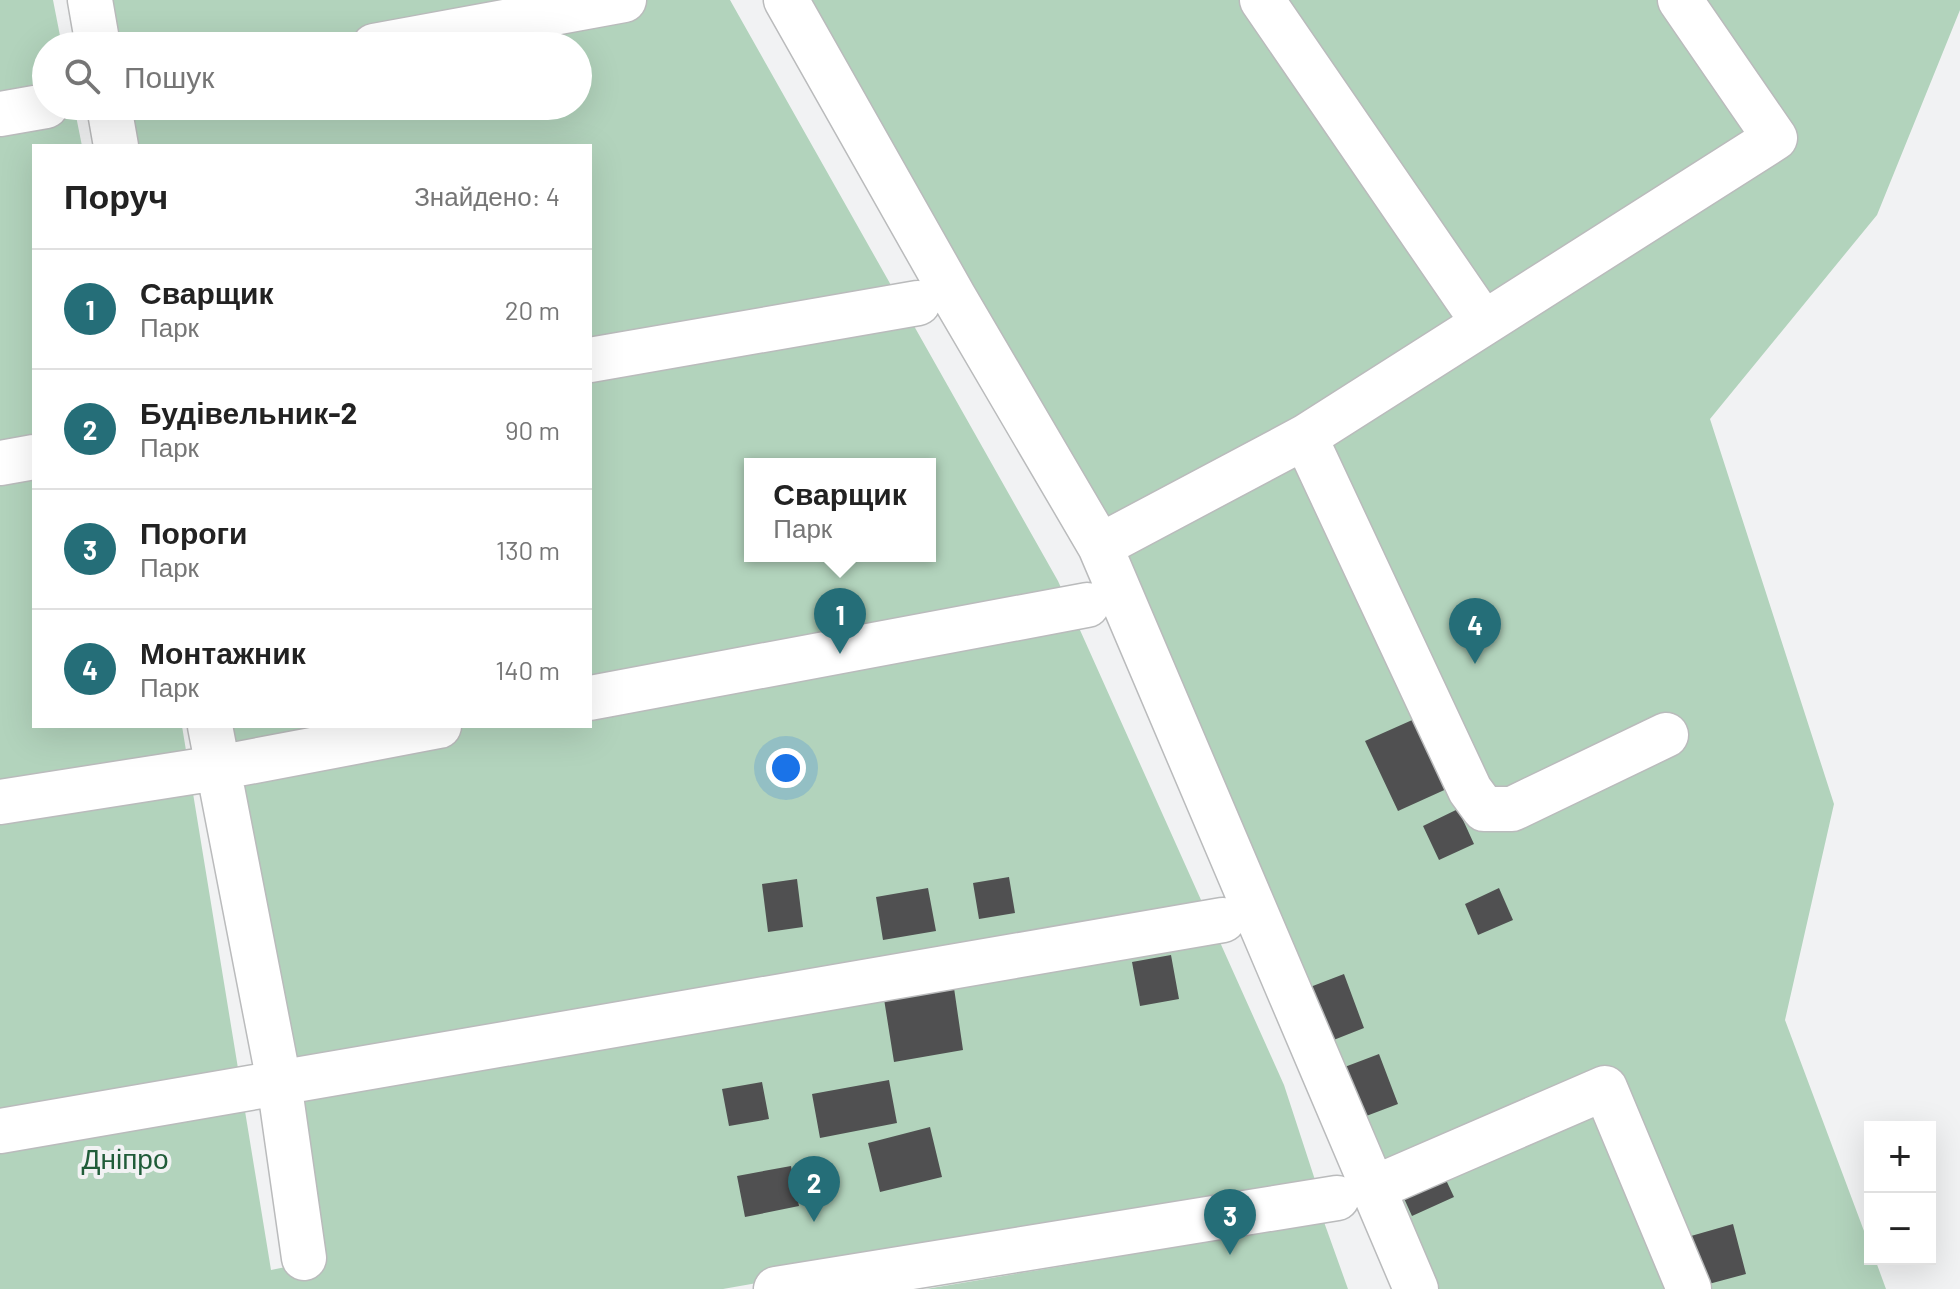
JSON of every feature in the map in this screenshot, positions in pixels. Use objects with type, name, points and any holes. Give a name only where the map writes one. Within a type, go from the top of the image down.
[{"type":"street","points":[[90,0],[96,32]]},
{"type":"street","points":[[450,32],[624,0]]},
{"type":"street","points":[[786,0],[954,297],[1100,546],[1355,1193],[1416,1289]]},
{"type":"street","points":[[1262,0],[1483,322]]},
{"type":"street","points":[[1100,546],[1305,437],[1775,138],[1680,0]]},
{"type":"street","points":[[0,114],[32,108]]},
{"type":"street","points":[[111,120],[116,144]]},
{"type":"street","points":[[592,360],[918,303]]},
{"type":"street","points":[[1305,437],[1470,790],[1484,809],[1512,809],[1666,735]]},
{"type":"street","points":[[0,463],[32,457]]},
{"type":"street","points":[[592,698],[1087,605]]},
{"type":"street","points":[[0,802],[214,747],[418,728]]},
{"type":"street","points":[[214,747],[279,1082],[304,1258]]},
{"type":"street","points":[[0,1131],[1223,920]]},
{"type":"street","points":[[776,1289],[1355,1193],[1605,1088],[1689,1289]]},
{"type":"green space","name":"Дніпро","points":[[0,0],[53,0],[59,32],[32,32],[32,120],[77,120],[82,144],[32,144],[32,728],[182,728],[271,1270],[315,1261],[220,728],[592,728],[592,144],[116,144],[111,120],[592,120],[592,32],[96,32],[90,0],[730,0],[1058,581],[1284,1085],[1316,1183],[723,1289],[0,1289]]},
{"type":"green space","points":[[802,0],[1960,0],[1960,10],[1877,215],[1710,419],[1834,804],[1785,1020],[1864,1231],[1864,1265],[1877,1265],[1886,1289],[1427,1289],[1239,857]]},
{"type":"green space","points":[[1324,1222],[1348,1289],[926,1289]]},
{"type":"building","points":[[1419,717],[1451,787],[1398,811],[1365,741]]},
{"type":"building","points":[[1458,809],[1474,844],[1439,860],[1423,826]]},
{"type":"building","points":[[1009,877],[1015,913],[979,919],[973,883]]},
{"type":"building","points":[[797,879],[803,927],[768,932],[762,884]]},
{"type":"building","points":[[928,888],[936,931],[883,940],[876,897]]},
{"type":"building","points":[[1499,888],[1513,920],[1478,935],[1465,904]]},
{"type":"building","points":[[1171,955],[1179,999],[1140,1006],[1132,962]]},
{"type":"building","points":[[1344,974],[1364,1028],[1326,1043],[1305,989]]},
{"type":"building","points":[[954,988],[963,1050],[894,1062],[884,999]]},
{"type":"building","points":[[1379,1054],[1398,1104],[1361,1118],[1342,1068]]},
{"type":"building","points":[[889,1080],[897,1123],[820,1138],[812,1094]]},
{"type":"building","points":[[762,1082],[769,1119],[729,1126],[722,1089]]},
{"type":"building","points":[[930,1127],[942,1177],[880,1192],[868,1143]]},
{"type":"building","points":[[1439,1165],[1454,1197],[1412,1216],[1397,1183]]},
{"type":"building","points":[[791,1166],[799,1206],[745,1217],[737,1176]]},
{"type":"building","points":[[1733,1224],[1746,1274],[1705,1285],[1691,1236]]},
{"type":"place","name":"Сварщик","points":[[840,654]]},
{"type":"place","name":"Монтажник","points":[[1475,664]]},
{"type":"place","name":"Будівельник-2","points":[[814,1222]]},
{"type":"place","name":"Пороги","points":[[1230,1255]]}]
